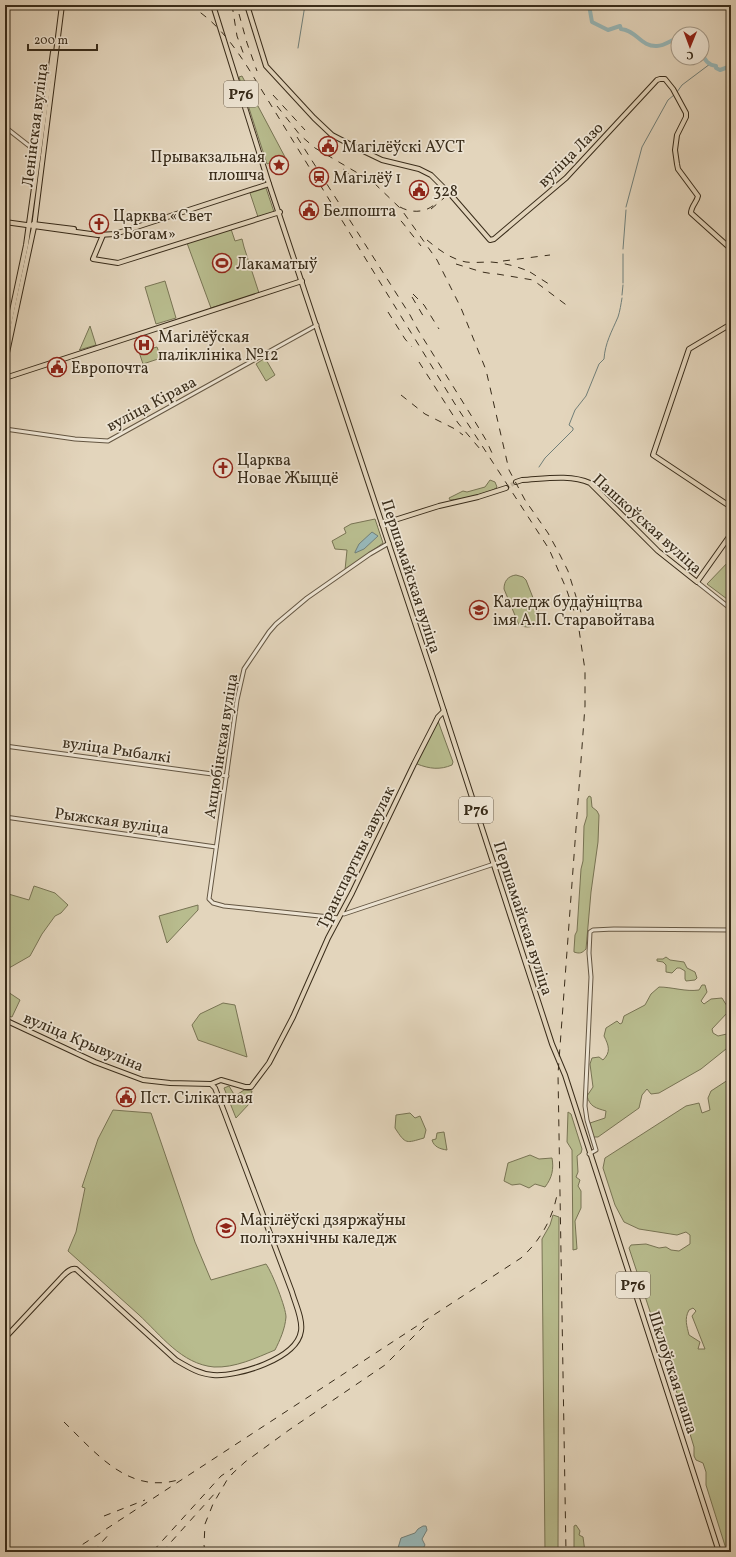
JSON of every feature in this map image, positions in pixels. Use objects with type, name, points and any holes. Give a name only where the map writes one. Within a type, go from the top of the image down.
[{"type":"main road","name":"Ленінская вуліца","points":[[32,225],[61,5]]},
{"type":"main road","name":"Першамайская вуліца","points":[[213,5],[269,184],[280,212],[552,1044],[565,1075],[590,1154]]},
{"type":"main road","name":"вуліца Лазо","points":[[247,5],[266,66],[314,118],[332,135],[357,148],[382,160],[420,169],[431,175],[488,239],[492,240],[566,178],[638,100],[660,78],[665,79],[671,86],[686,113],[686,117],[677,135],[676,154],[678,169],[698,196],[691,209],[691,213],[731,249]]},
{"type":"main road","name":"Ленінская вуліца","points":[[32,225],[39,155],[48,99]]},
{"type":"main road","points":[[5,221],[98,233],[103,235],[115,234],[269,184]]},
{"type":"main road","points":[[103,235],[93,259],[118,263],[280,212]]},
{"type":"main road","points":[[5,344],[32,225]]},
{"type":"main road","points":[[5,362],[32,225]]},
{"type":"main road","points":[[5,378],[302,281]]},
{"type":"main road","points":[[731,324],[689,349],[653,455],[731,507]]},
{"type":"main road","name":"Пашкоўская вуліца","points":[[516,482],[522,480],[566,478],[581,479],[590,483],[658,551],[697,582]]},
{"type":"main road","points":[[382,524],[439,506],[504,489]]},
{"type":"main road","points":[[697,582],[731,534]]},
{"type":"main road","name":"Транспартны завулак","points":[[211,1084],[221,1080],[245,1087],[252,1087],[266,1068],[293,1016],[338,918],[425,743],[438,717],[444,711]]},
{"type":"main road","name":"вуліца Крывуліна","points":[[5,1020],[95,1062],[143,1080],[170,1083],[211,1084]]},
{"type":"main road","points":[[5,1338],[62,1276],[71,1269],[76,1269],[176,1360],[201,1373],[214,1375],[236,1374],[273,1360],[292,1347],[301,1330],[292,1292],[215,1088],[211,1084]]},
{"type":"main road","name":"Шклоўская шаша","points":[[590,1154],[719,1552]]},
{"type":"street","points":[[5,127],[28,144],[39,155]]},
{"type":"street","name":"вуліца Кірава","points":[[5,429],[75,439],[108,441],[317,325]]},
{"type":"street","name":"Акцюбінская вуліца","points":[[338,918],[224,906],[213,903],[209,900],[216,848],[242,673],[265,636],[276,624],[307,598],[370,554],[389,543]]},
{"type":"street","name":"Пашкоўская вуліца","points":[[697,582],[731,609]]},
{"type":"street","name":"вуліца Рыбалкі","points":[[5,746],[226,776]]},
{"type":"street","name":"Рыжская вуліца","points":[[5,817],[216,848]]},
{"type":"street","points":[[341,913],[344,914],[494,864]]},
{"type":"street","points":[[590,1154],[596,1150],[587,1120],[585,1106],[591,977],[589,953],[590,932],[593,930],[609,929],[731,930]]},
{"type":"green space","points":[[242,76],[285,157],[277,160],[277,164],[274,161],[267,164],[239,77]]},
{"type":"green space","points":[[266,188],[274,212],[258,217],[250,193]]},
{"type":"green space","name":"Лакаматыў","points":[[231,229],[235,241],[242,239],[259,293],[211,308],[187,243]]},
{"type":"green space","points":[[165,281],[176,318],[156,324],[145,287]]},
{"type":"green space","points":[[90,326],[96,345],[79,350],[80,349]]},
{"type":"green space","points":[[157,347],[161,358],[143,364],[139,352]]},
{"type":"green space","points":[[265,358],[275,375],[266,381],[256,364]]},
{"type":"green space","points":[[490,480],[495,482],[497,487],[493,490],[461,499],[450,500],[449,498],[463,491],[467,492],[485,487]]},
{"type":"green space","points":[[375,519],[383,543],[345,570],[347,550],[335,549],[332,541],[346,533],[344,528],[351,524]]},
{"type":"green space","points":[[731,559],[731,602],[707,584]]},
{"type":"green space","points":[[516,575],[523,577],[526,580],[539,613],[538,621],[531,627],[519,625],[504,589],[507,579]]},
{"type":"green space","points":[[438,721],[453,762],[452,765],[443,768],[435,768],[417,764],[417,761]]},
{"type":"green space","points":[[589,796],[591,797],[592,807],[599,815],[598,842],[591,892],[586,949],[578,953],[574,952],[575,935],[577,931],[581,869],[583,861],[584,826],[587,816],[587,799]]},
{"type":"green space","points":[[34,886],[55,893],[68,905],[61,913],[55,916],[42,934],[30,956],[9,968],[5,966],[5,893],[29,900]]},
{"type":"green space","points":[[198,905],[198,910],[167,943],[159,916]]},
{"type":"green space","points":[[666,957],[670,960],[684,962],[687,968],[695,972],[697,978],[695,980],[686,981],[685,971],[680,968],[677,968],[672,973],[666,972],[666,965],[663,962],[657,961],[657,959],[663,959]]},
{"type":"green space","points":[[702,985],[705,985],[707,992],[701,1001],[704,1004],[711,999],[722,998],[727,1006],[728,1012],[712,1029],[713,1033],[718,1036],[731,1033],[731,1045],[701,1069],[659,1093],[651,1094],[647,1089],[642,1095],[639,1108],[598,1137],[593,1137],[590,1123],[605,1118],[606,1111],[596,1108],[588,1100],[587,1096],[593,1087],[590,1064],[592,1058],[599,1057],[603,1060],[606,1057],[608,1046],[604,1036],[606,1028],[617,1021],[620,1024],[622,1023],[624,1016],[645,1005],[651,994],[659,987],[699,990]]},
{"type":"green space","points":[[5,990],[20,1000],[12,1017],[5,1015]]},
{"type":"green space","points":[[223,1003],[235,1005],[247,1057],[198,1040],[192,1025],[200,1014]]},
{"type":"green space","points":[[731,1078],[731,1552],[727,1552],[706,1485],[706,1472],[703,1463],[696,1460],[694,1456],[694,1447],[683,1411],[629,1248],[631,1245],[646,1244],[659,1248],[666,1247],[671,1250],[679,1251],[690,1244],[690,1235],[686,1232],[677,1235],[639,1229],[624,1222],[615,1205],[603,1168],[605,1158],[686,1106],[699,1103],[702,1113],[710,1110],[708,1098],[711,1091]],"holes":[[[693,1308],[696,1311],[692,1316],[705,1349],[698,1349],[700,1342],[689,1335],[687,1329],[687,1313]]]},
{"type":"green space","points":[[229,1086],[235,1096],[244,1090],[252,1091],[249,1104],[236,1118],[224,1088]]},
{"type":"green space","points":[[113,1110],[151,1113],[195,1242],[211,1280],[266,1264],[272,1274],[284,1306],[286,1317],[283,1330],[275,1350],[245,1362],[222,1367],[202,1365],[191,1360],[172,1347],[68,1251],[76,1232],[85,1188],[82,1187],[98,1139]]},
{"type":"green space","points":[[568,1112],[571,1114],[582,1149],[581,1153],[577,1156],[578,1172],[576,1177],[580,1180],[578,1186],[581,1191],[581,1208],[575,1221],[577,1249],[573,1250],[572,1150],[567,1142]]},
{"type":"green space","points":[[410,1113],[415,1118],[420,1116],[426,1130],[424,1138],[410,1142],[404,1140],[395,1128],[396,1115]]},
{"type":"green space","points":[[444,1132],[447,1150],[438,1147],[432,1140],[436,1139],[437,1133]]},
{"type":"green space","points":[[530,1155],[539,1159],[552,1158],[552,1173],[545,1187],[535,1184],[529,1188],[520,1184],[512,1185],[504,1181],[508,1163]]},
{"type":"green space","points":[[553,1215],[559,1217],[558,1552],[545,1552],[542,1239],[550,1225]]},
{"type":"green space","points":[[576,1525],[580,1531],[579,1535],[583,1537],[585,1552],[574,1552],[574,1526]]},
{"type":"water","points":[[372,532],[378,536],[364,549],[355,553],[359,544]]},
{"type":"water","points":[[423,1526],[426,1526],[427,1530],[422,1539],[425,1545],[421,1552],[399,1552],[398,1548],[401,1538],[415,1533]]},
{"type":"waterway","points":[[298,48],[305,5]]},
{"type":"waterway","points":[[589,5],[592,22],[608,30],[620,26],[621,29],[631,32],[651,46],[663,45],[670,42]]},
{"type":"waterway","points":[[710,64],[716,66],[716,68],[720,70],[731,66]]},
{"type":"waterway","points":[[677,92],[682,85],[707,66]]},
{"type":"waterway","points":[[626,207],[642,147],[668,100],[674,95]]},
{"type":"waterway","points":[[623,249],[626,210]]},
{"type":"waterway","points":[[623,254],[623,283]]},
{"type":"waterway","points":[[622,295],[623,285]]},
{"type":"waterway","points":[[539,467],[545,458],[573,430],[573,428],[569,425],[575,410],[586,396],[599,364],[604,359],[607,342],[619,315],[622,298]]},
{"type":"tunnel","points":[[506,488],[516,482]]},
{"type":"railway","points":[[189,5],[199,11],[216,26],[250,71],[455,404],[549,549],[566,588],[578,623],[585,670],[585,706],[558,1074],[566,1552]]},
{"type":"railway","points":[[232,5],[237,36],[244,55]]},
{"type":"railway","points":[[239,14],[257,71]]},
{"type":"railway","points":[[273,95],[305,130]]},
{"type":"railway","points":[[277,106],[300,135],[315,148],[373,182],[401,209],[437,260],[461,308],[486,370],[509,470],[525,500],[548,533],[568,571],[583,619]]},
{"type":"railway","points":[[297,137],[410,315],[486,440],[492,453]]},
{"type":"railway","points":[[343,169],[358,181]]},
{"type":"railway","points":[[431,209],[444,198]]},
{"type":"railway","points":[[400,207],[413,211],[422,211],[434,205]]},
{"type":"railway","points":[[391,211],[421,246]]},
{"type":"railway","points":[[427,240],[445,254],[461,261],[501,263],[528,271]]},
{"type":"railway","points":[[503,261],[550,255]]},
{"type":"railway","points":[[456,264],[494,274]]},
{"type":"railway","points":[[530,272],[552,286]]},
{"type":"railway","points":[[497,274],[533,280],[569,307]]},
{"type":"railway","points":[[413,294],[424,305],[439,329]]},
{"type":"railway","points":[[412,297],[425,319]]},
{"type":"railway","points":[[388,312],[405,339],[412,347]]},
{"type":"railway","points":[[419,362],[458,423],[480,449]]},
{"type":"railway","points":[[401,395],[425,414],[455,429],[463,435]]},
{"type":"railway","points":[[71,1552],[521,1258],[544,1230],[552,1213],[557,1195]]},
{"type":"railway","points":[[205,1552],[205,1524],[213,1504],[227,1480],[233,1473],[245,1462],[289,1430],[385,1365],[424,1326]]},
{"type":"railway","points":[[64,1422],[101,1458],[128,1476],[144,1481],[160,1483],[178,1480]]},
{"type":"railway","points":[[153,1551],[221,1476],[233,1468]]},
{"type":"railway","points":[[162,1552],[216,1492]]},
{"type":"railway","points":[[104,1516],[145,1500]]},
{"type":"railway","points":[[93,1552],[111,1532]]},
{"type":"place","name":"Магілёўскі АУСТ","points":[[328,146]]},
{"type":"place","name":"Прывакзальная плошча","points":[[279,165]]},
{"type":"place","name":"Магілёў 1","points":[[319,177]]},
{"type":"place","name":"328","points":[[419,190]]},
{"type":"place","name":"Белпошта","points":[[309,210]]},
{"type":"place","name":"Царква «Свет з Богам»","points":[[99,224]]},
{"type":"place","name":"Лакаматыў","points":[[222,263]]},
{"type":"place","name":"Магілёўская паліклініка №12","points":[[144,345]]},
{"type":"place","name":"Европочта","points":[[57,367]]},
{"type":"place","name":"Царква Новае Жыццё","points":[[223,468]]},
{"type":"place","name":"Каледж будаўніцтва імя А.П. Старавойтава","points":[[479,610]]},
{"type":"place","name":"Пст. Сілікатная","points":[[126,1097]]},
{"type":"place","name":"Магілёўскі дзяржаўны політэхнічны каледж","points":[[226,1228]]}]
